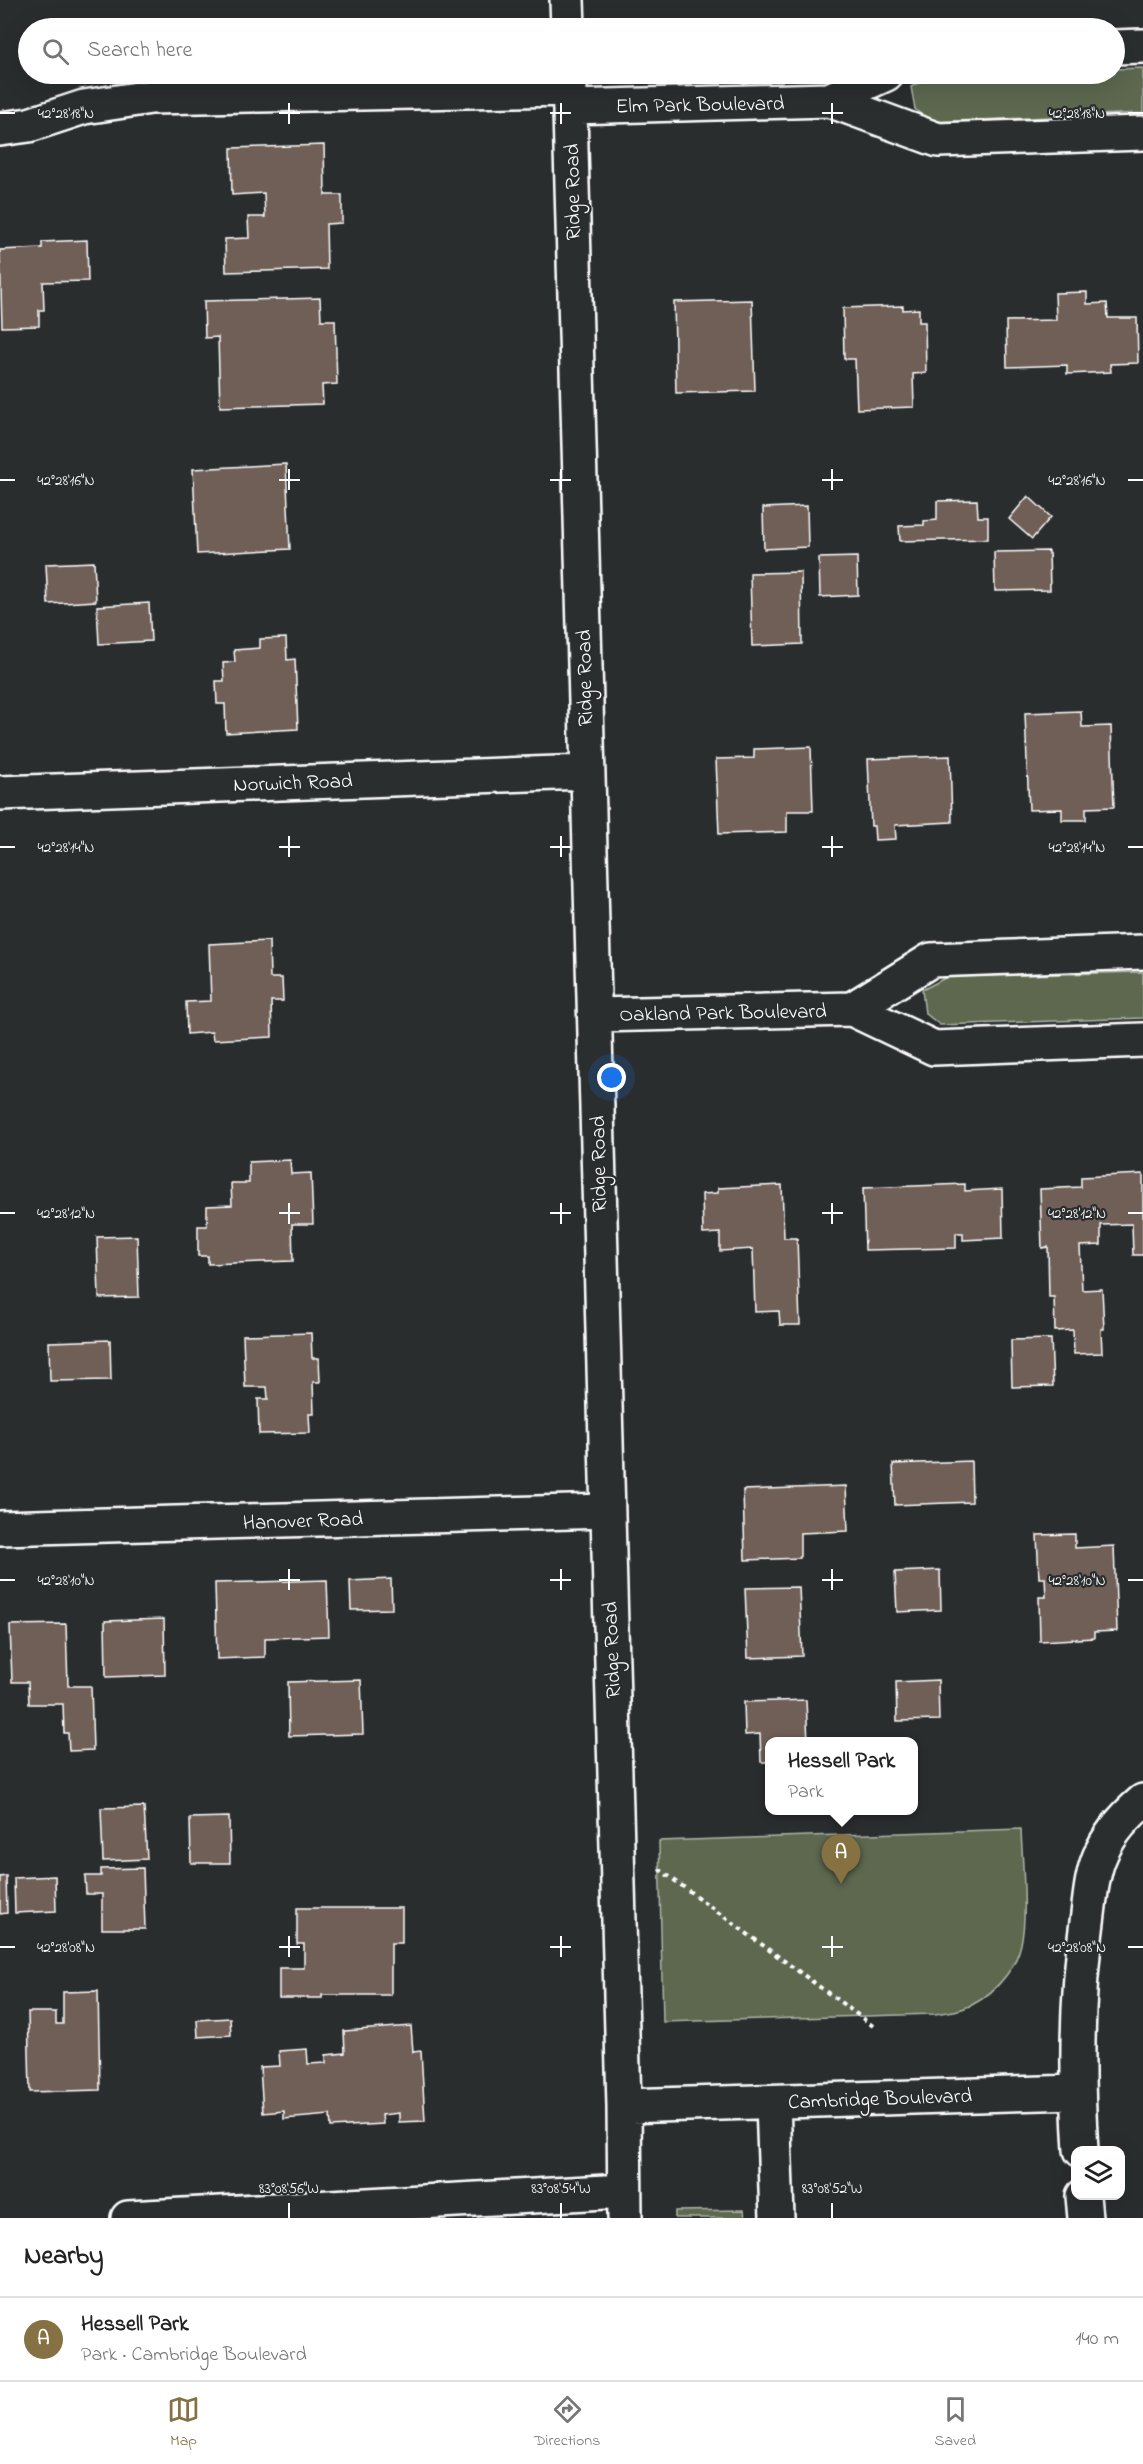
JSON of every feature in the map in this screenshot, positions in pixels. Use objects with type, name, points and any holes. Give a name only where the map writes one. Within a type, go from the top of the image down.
[{"type":"street","points":[[567,0],[568,18]]},
{"type":"street","points":[[1125,47],[1143,46]]},
{"type":"street","name":"Elm Park Boulevard","points":[[829,100],[864,84]]},
{"type":"street","name":"Elm Park Boulevard","points":[[0,129],[29,125],[84,107],[151,97],[570,90],[829,100],[938,140],[1143,133]]},
{"type":"street","name":"Ridge Road","points":[[570,90],[625,2204]]},
{"type":"street","name":"Norwich Road","points":[[0,793],[586,772]]},
{"type":"street","name":"Oakland Park Boulevard","points":[[852,1009],[931,960],[1143,952]]},
{"type":"street","name":"Oakland Park Boulevard","points":[[595,1015],[852,1009],[934,1047],[1143,1040]]},
{"type":"street","name":"Hanover Road","points":[[0,1528],[606,1512]]},
{"type":"street","points":[[1081,2146],[1077,2092],[1077,2020],[1092,1889],[1098,1859],[1110,1836],[1126,1816],[1143,1801]]},
{"type":"street","name":"Cambridge Boulevard","points":[[624,2106],[1077,2092]]},
{"type":"street","points":[[773,2102],[777,2218]]},
{"type":"street","points":[[1083,2200],[1084,2218]]},
{"type":"street","points":[[128,2218],[625,2204]]},
{"type":"path","points":[[658,1869],[873,2026]]},
{"type":"green space","points":[[1143,68],[1143,113],[930,122],[915,109],[911,87],[917,84],[1125,84],[1125,69]]},
{"type":"green space","points":[[1143,972],[1143,1018],[940,1025],[925,1013],[922,990],[947,977]]},
{"type":"green space","points":[[1021,1829],[1024,1902],[1021,1944],[1013,1965],[999,1984],[972,2005],[935,2014],[663,2022],[659,1841]]},
{"type":"green space","points":[[744,2210],[745,2218],[675,2218],[675,2211]]},
{"type":"building","points":[[324,145],[325,195],[342,195],[342,223],[326,224],[327,269],[226,272],[225,239],[249,238],[248,217],[265,217],[264,193],[232,195],[231,148]]},
{"type":"building","points":[[87,240],[88,281],[43,282],[44,310],[39,310],[39,326],[2,327],[0,250],[42,248],[42,242]]},
{"type":"building","points":[[1087,292],[1087,304],[1107,303],[1108,318],[1137,318],[1138,363],[1110,364],[1111,372],[1067,374],[1067,365],[1007,367],[1006,321],[1056,320],[1055,293]]},
{"type":"building","points":[[320,298],[321,320],[335,320],[337,384],[322,385],[323,404],[220,407],[218,337],[205,338],[204,301]]},
{"type":"building","points":[[752,300],[755,391],[676,393],[674,302]]},
{"type":"building","points":[[903,306],[903,310],[919,309],[919,322],[925,322],[926,373],[913,374],[914,407],[857,409],[855,359],[844,359],[843,308]]},
{"type":"building","points":[[286,464],[290,549],[197,554],[193,469]]},
{"type":"building","points":[[1028,496],[1051,517],[1032,539],[1009,519]]},
{"type":"building","points":[[977,500],[978,517],[988,517],[988,539],[900,541],[899,526],[924,525],[924,521],[937,520],[937,501]]},
{"type":"building","points":[[807,506],[808,547],[764,549],[763,508]]},
{"type":"building","points":[[1049,551],[1050,590],[995,591],[994,552]]},
{"type":"building","points":[[857,557],[858,595],[820,597],[819,558]]},
{"type":"building","points":[[94,562],[96,601],[48,604],[46,564]]},
{"type":"building","points":[[801,572],[802,644],[752,646],[750,573]]},
{"type":"building","points":[[149,603],[151,641],[99,644],[97,606]]},
{"type":"building","points":[[286,638],[287,660],[295,659],[298,729],[226,733],[225,704],[217,704],[216,681],[224,681],[223,663],[235,662],[234,650],[260,648],[260,639]]},
{"type":"building","points":[[1081,711],[1082,727],[1111,726],[1114,807],[1086,808],[1086,820],[1062,820],[1062,809],[1029,810],[1025,713]]},
{"type":"building","points":[[811,747],[813,811],[787,811],[787,832],[719,834],[716,759],[754,758],[754,749]]},
{"type":"building","points":[[950,756],[952,822],[895,825],[896,839],[875,840],[874,826],[871,826],[868,759]]},
{"type":"building","points":[[269,941],[270,978],[282,978],[283,1001],[271,1001],[272,1037],[213,1040],[212,1032],[187,1034],[186,1002],[211,1001],[209,944]]},
{"type":"building","points":[[290,1160],[291,1174],[311,1173],[313,1224],[292,1224],[293,1261],[208,1264],[208,1256],[198,1256],[198,1226],[207,1226],[207,1206],[232,1205],[231,1183],[249,1183],[249,1162]]},
{"type":"building","points":[[1143,1174],[1143,1255],[1133,1255],[1132,1224],[1101,1225],[1101,1245],[1080,1246],[1082,1290],[1102,1289],[1104,1329],[1101,1329],[1102,1353],[1074,1354],[1073,1330],[1055,1331],[1054,1297],[1049,1297],[1048,1247],[1042,1248],[1040,1189],[1081,1187],[1081,1177]]},
{"type":"building","points":[[965,1184],[965,1191],[1002,1189],[1003,1238],[963,1240],[963,1233],[956,1233],[956,1248],[865,1250],[863,1188]]},
{"type":"building","points":[[782,1185],[784,1238],[797,1238],[800,1325],[780,1325],[779,1311],[755,1312],[753,1249],[720,1251],[720,1233],[703,1234],[702,1194],[718,1193],[718,1188]]},
{"type":"building","points":[[137,1236],[139,1297],[99,1298],[97,1237]]},
{"type":"building","points":[[311,1333],[312,1358],[319,1358],[320,1382],[313,1382],[314,1414],[309,1414],[310,1433],[259,1434],[258,1399],[268,1399],[267,1387],[245,1387],[243,1335]]},
{"type":"building","points":[[1051,1339],[1053,1386],[1012,1387],[1011,1340]]},
{"type":"building","points":[[110,1340],[111,1380],[50,1381],[49,1342]]},
{"type":"building","points":[[971,1461],[972,1502],[895,1505],[893,1464]]},
{"type":"building","points":[[846,1486],[848,1531],[800,1533],[800,1558],[745,1560],[743,1490]]},
{"type":"building","points":[[1075,1534],[1075,1548],[1114,1546],[1117,1631],[1094,1632],[1094,1638],[1040,1641],[1039,1597],[1046,1597],[1045,1578],[1039,1578],[1037,1535]]},
{"type":"building","points":[[940,1570],[941,1610],[897,1612],[895,1572]]},
{"type":"building","points":[[391,1579],[392,1609],[351,1610],[350,1581]]},
{"type":"building","points":[[327,1580],[329,1636],[265,1638],[265,1657],[217,1659],[215,1583]]},
{"type":"building","points":[[799,1587],[802,1656],[748,1658],[745,1588]]},
{"type":"building","points":[[164,1619],[165,1675],[106,1677],[105,1621]]},
{"type":"building","points":[[66,1624],[68,1686],[91,1686],[93,1750],[69,1751],[68,1733],[64,1733],[63,1704],[29,1704],[28,1682],[12,1682],[10,1625]]},
{"type":"building","points":[[361,1680],[363,1734],[289,1736],[288,1682]]},
{"type":"building","points":[[938,1680],[939,1720],[897,1721],[896,1682]]},
{"type":"building","points":[[806,1700],[808,1737],[765,1737],[765,1762],[761,1762],[760,1734],[745,1735],[744,1702]]},
{"type":"building","points":[[144,1807],[147,1859],[103,1861],[101,1808]]},
{"type":"building","points":[[229,1817],[230,1863],[191,1863],[190,1818]]},
{"type":"building","points":[[143,1868],[145,1929],[102,1929],[102,1894],[86,1894],[85,1876],[101,1876],[101,1869]]},
{"type":"building","points":[[6,1876],[7,1913],[0,1914],[0,1877]]},
{"type":"building","points":[[55,1876],[56,1911],[15,1913],[14,1878]]},
{"type":"building","points":[[297,1908],[402,1908],[402,1943],[391,1943],[391,1995],[322,1995],[322,1998],[279,1998],[279,1968],[304,1968],[304,1944],[297,1944]]},
{"type":"building","points":[[98,1991],[100,2090],[30,2092],[28,2012],[56,2012],[56,2024],[63,2024],[63,1992]]},
{"type":"building","points":[[230,2018],[231,2035],[198,2037],[197,2020]]},
{"type":"building","points":[[411,2026],[413,2052],[421,2051],[425,2121],[399,2122],[399,2113],[382,2115],[383,2124],[331,2127],[330,2115],[284,2119],[284,2111],[263,2113],[260,2067],[280,2066],[279,2051],[307,2049],[308,2064],[326,2063],[326,2055],[345,2053],[344,2031]]},
{"type":"place","name":"Hessell Park","points":[[841,1884]]}]
